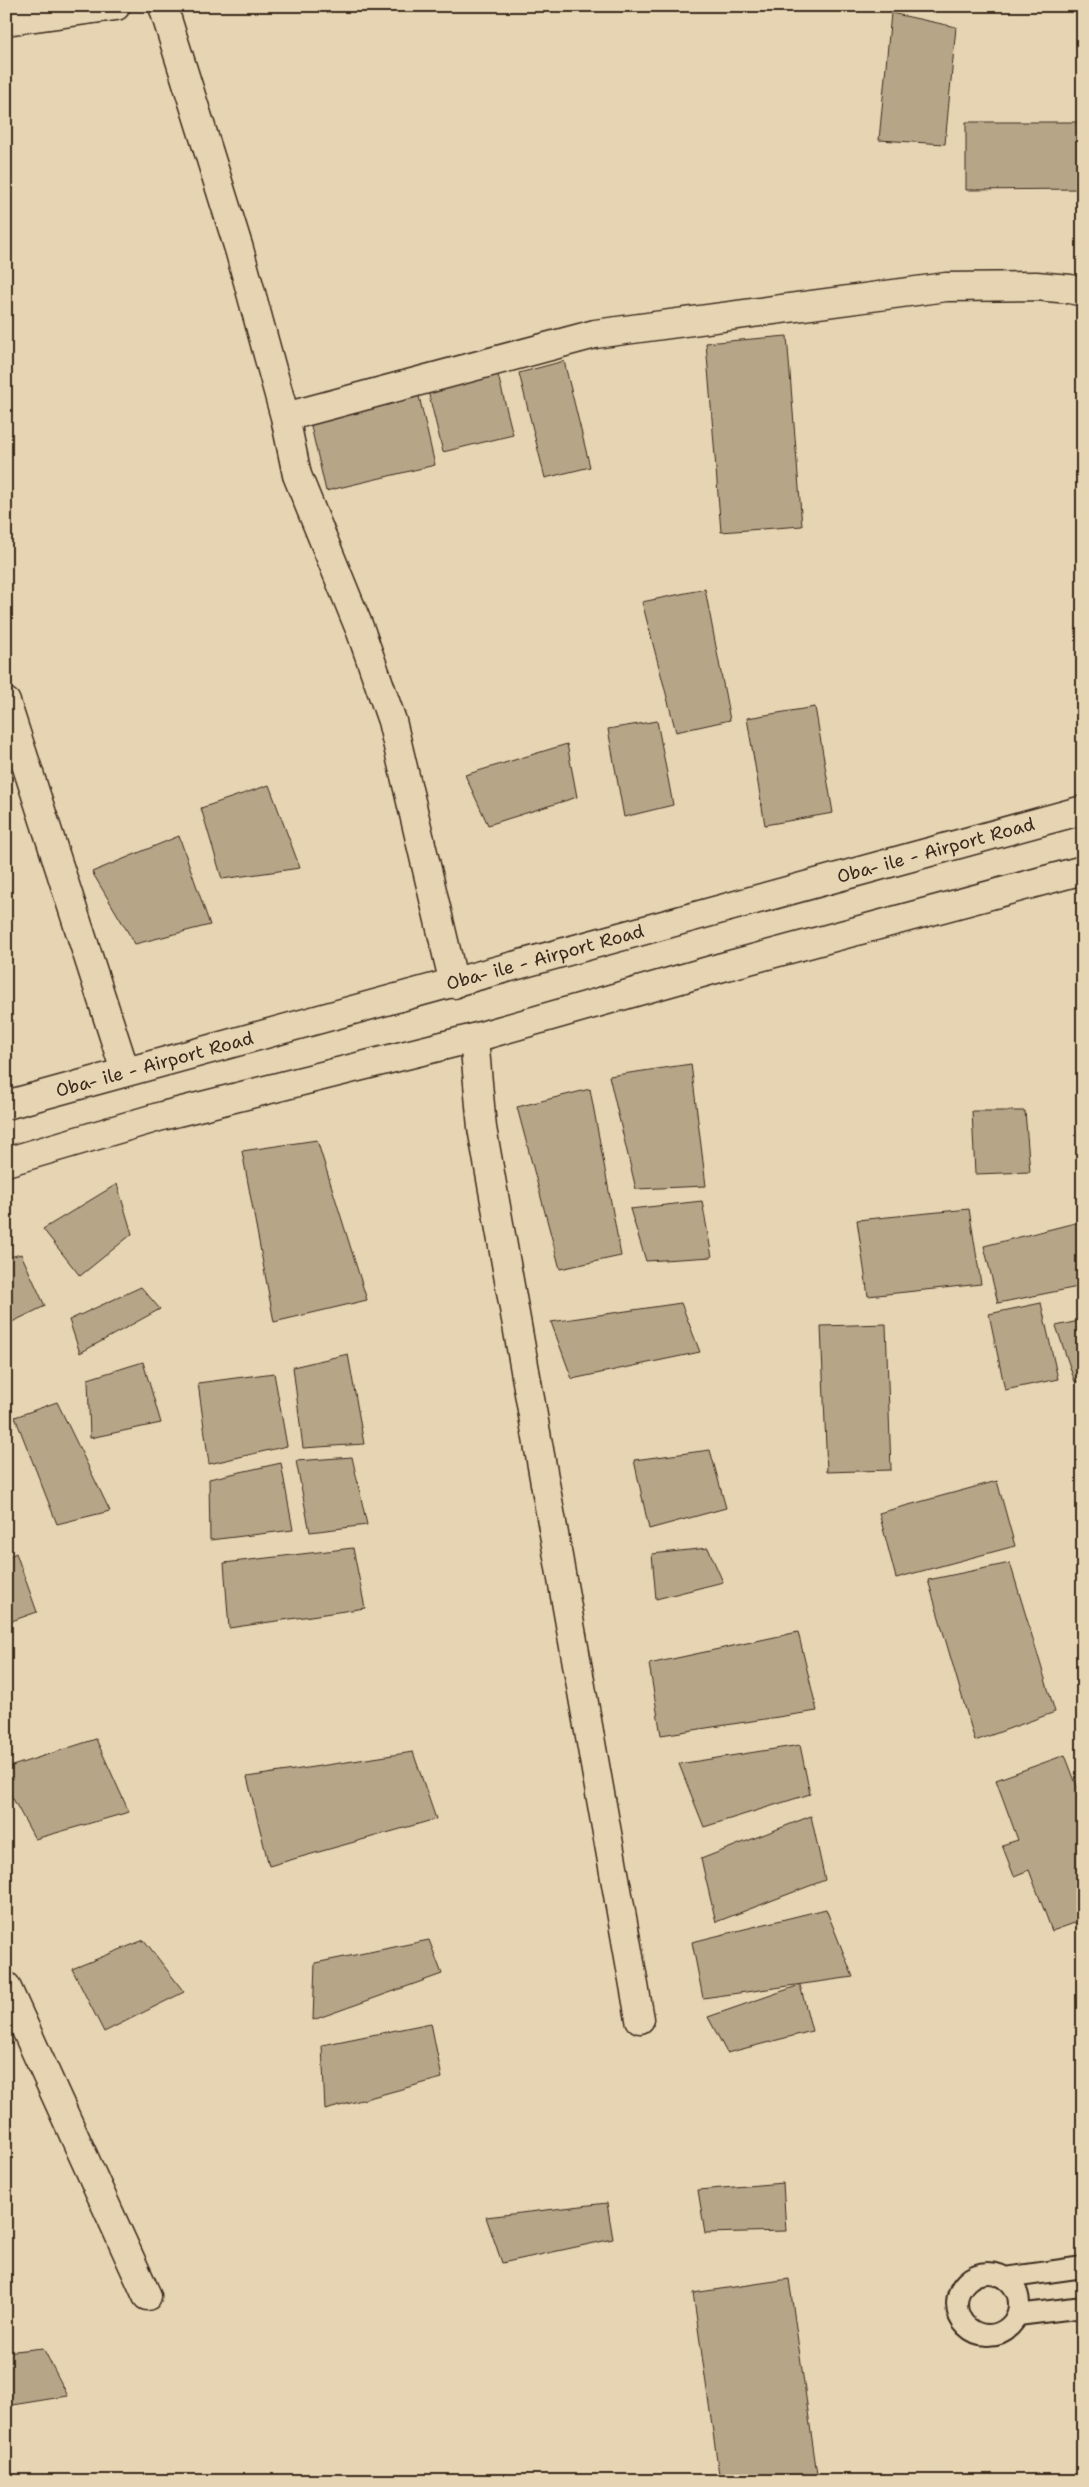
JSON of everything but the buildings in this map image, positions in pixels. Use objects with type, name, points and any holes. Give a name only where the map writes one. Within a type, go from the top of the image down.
[{"type":"street","points":[[6,21],[116,6]]},
{"type":"street","points":[[163,6],[239,249],[285,417],[297,474],[361,632],[392,721],[454,984]]},
{"type":"street","points":[[285,417],[595,334],[946,287],[1036,286],[1083,292]]},
{"type":"street","points":[[6,702],[126,1071]]},
{"type":"street","name":"Oba- ile - Airport Road","points":[[6,1105],[126,1071],[454,984],[1083,810]]},
{"type":"street","points":[[6,1162],[162,1116],[474,1038],[728,966],[1083,870]]},
{"type":"street","points":[[474,1038],[482,1128],[640,2019]]},
{"type":"street","points":[[6,1986],[147,2296]]},
{"type":"lane","points":[[1005,2278],[1083,2266]]},
{"type":"lane","points":[[992,2272],[1005,2278],[1015,2288],[1019,2301],[1018,2315],[1009,2328],[997,2334],[983,2336],[970,2330],[960,2321],[956,2307],[958,2293],[966,2281],[978,2274],[992,2272]]},
{"type":"lane","points":[[1018,2315],[1083,2307]]}]
